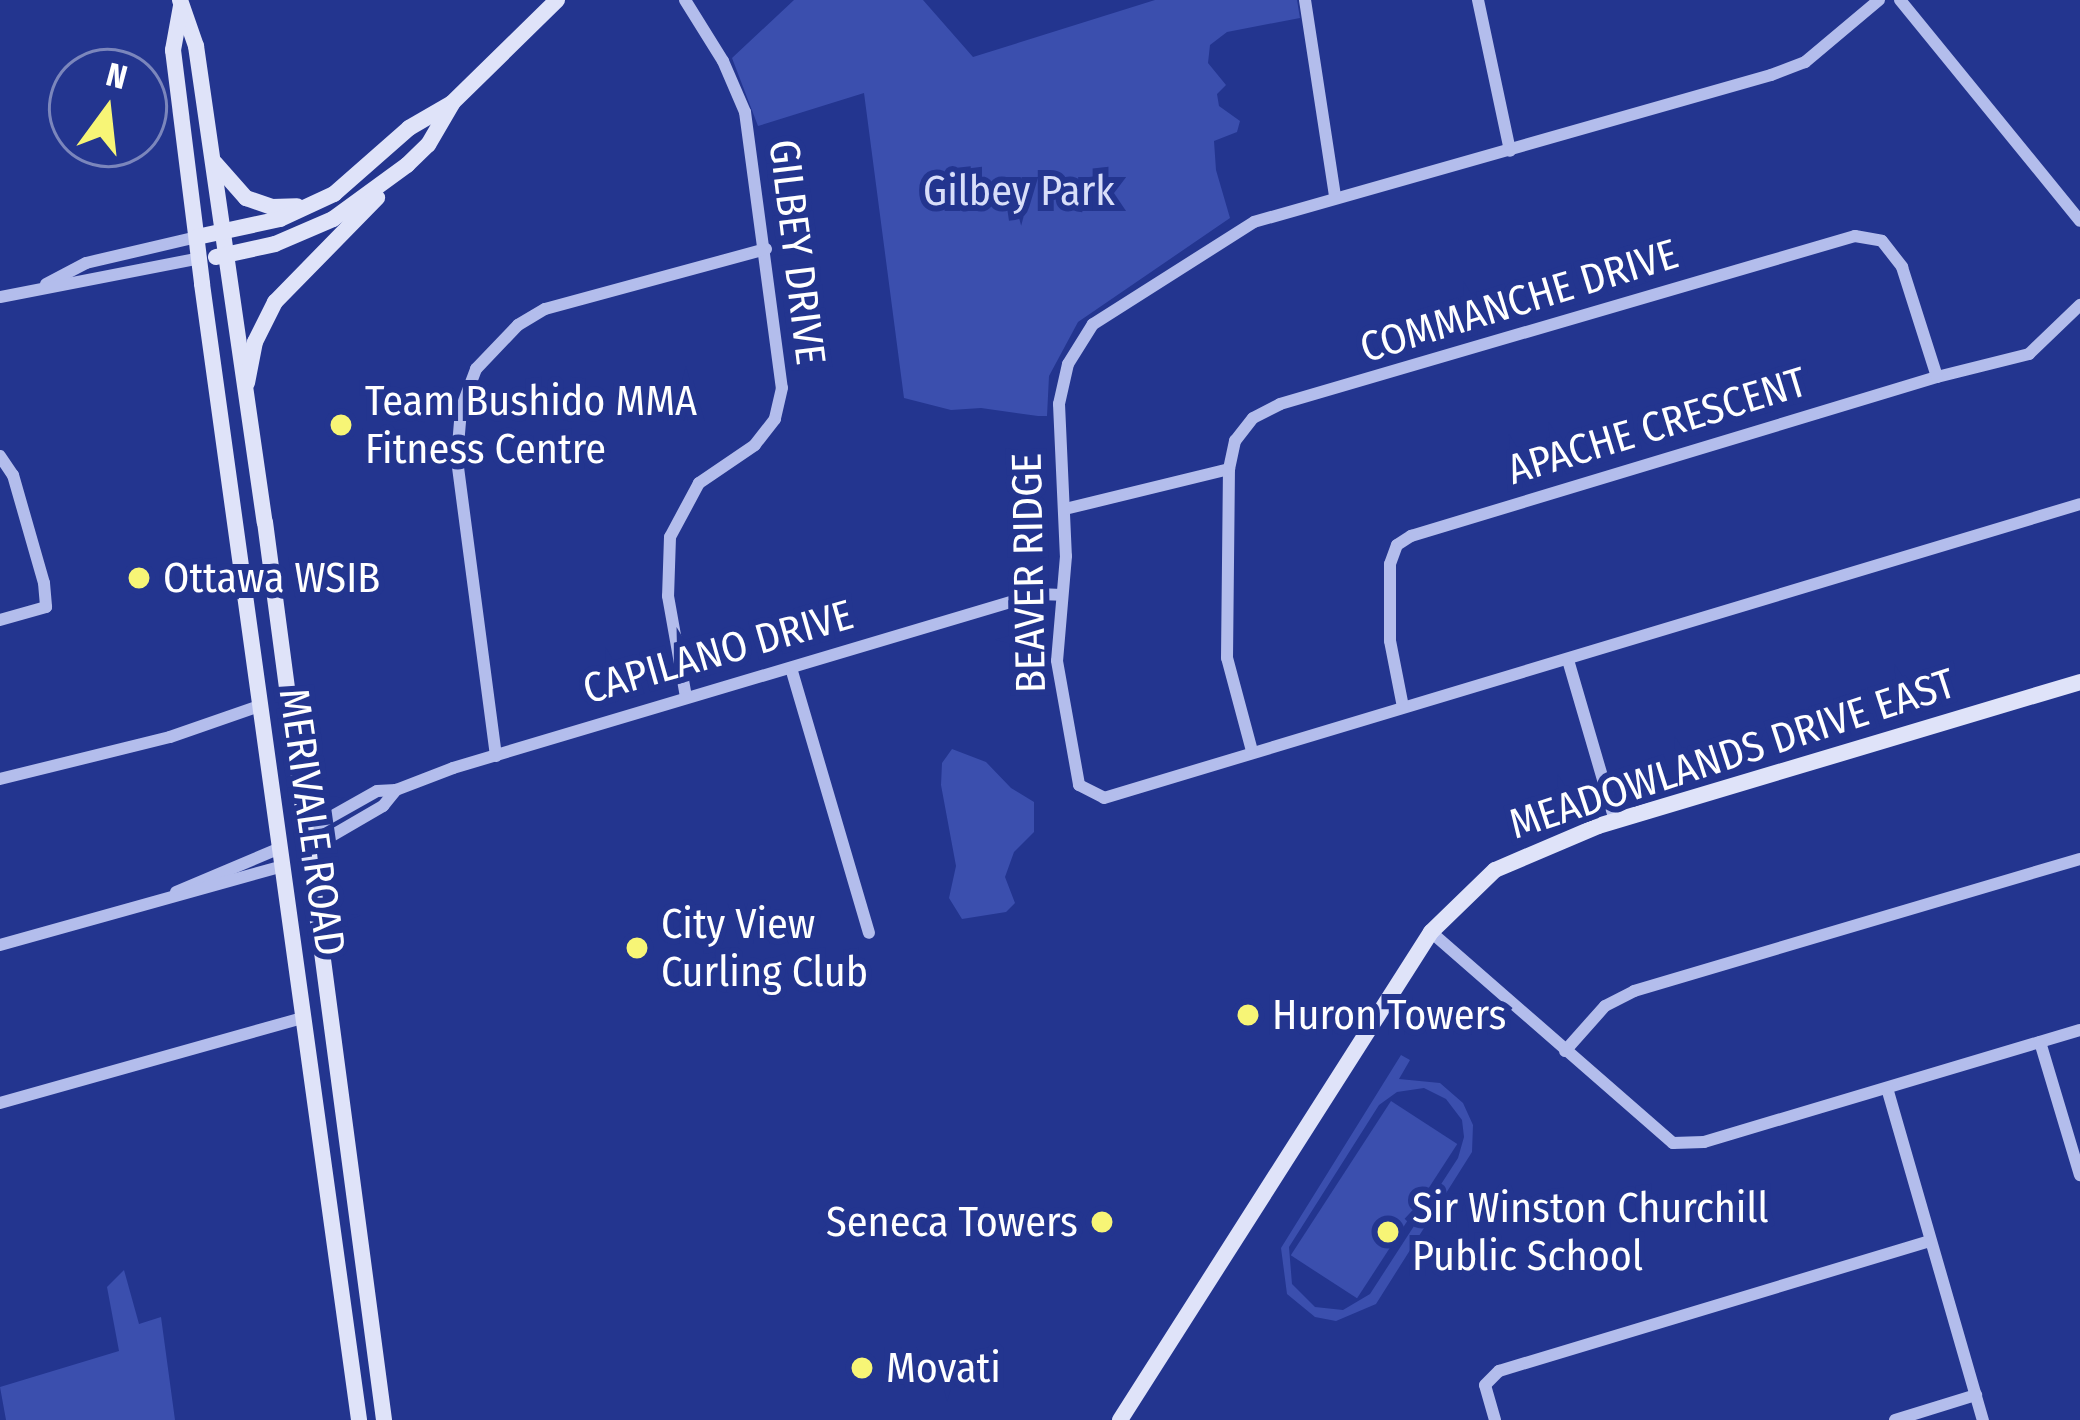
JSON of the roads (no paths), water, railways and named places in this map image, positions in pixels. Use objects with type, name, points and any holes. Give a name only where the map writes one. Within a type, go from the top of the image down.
[{"type":"main road","points":[[197,237],[316,204],[410,128],[452,103],[557,0]]},
{"type":"main road","name":"MERIVALE ROAD","points":[[181,3],[196,46],[212,156],[384,1420]]},
{"type":"main road","name":"MERIVALE ROAD","points":[[181,3],[173,50],[359,1420]]},
{"type":"main road","points":[[245,396],[255,342],[275,302],[428,145],[452,103]]},
{"type":"main road","points":[[212,156],[229,184],[254,201],[272,207],[316,204]]},
{"type":"main road","points":[[200,259],[318,228],[407,165]]},
{"type":"main road","name":"MEADOWLANDS DRIVE EAST","points":[[1120,1420],[1430,932],[1496,870],[1559,839],[2080,682]]},
{"type":"main road","name":"CAPILANO DRIVE","points":[[282,857],[308,840]]},
{"type":"main road","points":[[344,1312],[371,1324]]},
{"type":"main road","points":[[347,1331],[371,1324]]},
{"type":"street","name":"GILBEY DRIVE","points":[[686,0],[723,62],[745,112],[782,358],[775,419],[755,445],[699,483],[670,537],[668,596],[686,697]]},
{"type":"street","points":[[1304,0],[1335,197]]},
{"type":"street","points":[[1478,0],[1510,151]]},
{"type":"street","name":"BEAVER RIDGE","points":[[1879,0],[1805,62],[1239,229],[1106,312],[1082,337],[1060,386],[1065,509],[1057,661],[1073,770],[1090,795],[1104,798],[2080,504]]},
{"type":"street","points":[[1900,0],[2080,221]]},
{"type":"street","name":"COMMANCHE DRIVE","points":[[1229,469],[1234,441],[1253,418],[1280,404],[1855,236],[1882,241],[1902,267],[1937,376]]},
{"type":"street","points":[[45,284],[86,263],[197,237]]},
{"type":"street","points":[[496,756],[457,458],[461,409],[476,369],[518,325],[545,309],[766,249]]},
{"type":"street","points":[[0,297],[45,284],[200,259]]},
{"type":"street","name":"APACHE CRESCENT","points":[[1403,707],[1390,641],[1390,564],[1397,545],[1427,530],[1937,376],[2029,354],[2080,304]]},
{"type":"street","points":[[0,456],[13,475],[44,584],[46,607],[0,620]]},
{"type":"street","points":[[1065,509],[1229,469],[1227,658],[1252,751]]},
{"type":"street","name":"CAPILANO DRIVE","points":[[308,840],[377,791],[396,790],[686,697],[1037,594],[1062,595]]},
{"type":"street","points":[[1568,660],[1616,821]]},
{"type":"street","points":[[791,668],[869,933]]},
{"type":"street","points":[[0,779],[170,737],[259,706]]},
{"type":"street","points":[[0,945],[167,896],[204,892],[282,857]]},
{"type":"street","points":[[1564,1051],[1605,1006],[1634,991],[2080,860]]},
{"type":"street","points":[[1430,932],[1673,1143],[1704,1142],[2080,1030]]},
{"type":"street","points":[[0,1103],[302,1018]]},
{"type":"street","points":[[2040,1042],[2080,1174]]},
{"type":"street","points":[[1887,1088],[1983,1420]]},
{"type":"street","points":[[1496,1420],[1485,1385],[1499,1371],[1930,1241]]},
{"type":"street","points":[[1894,1420],[1976,1396]]},
{"type":"place","name":"Team Bushido MMA Fitness Centre","points":[[341,425]]},
{"type":"place","name":"Ottawa WSIB","points":[[139,578]]},
{"type":"place","name":"City View Curling Club","points":[[637,948]]},
{"type":"place","name":"Huron Towers","points":[[1248,1015]]},
{"type":"place","name":"Seneca Towers","points":[[1102,1222]]},
{"type":"place","name":"Sir Winston Churchill Public School","points":[[1388,1232]]},
{"type":"place","name":"Movati","points":[[862,1368]]},
{"type":"park label","name":"Gilbey Park","points":[[1019,191]]}]
